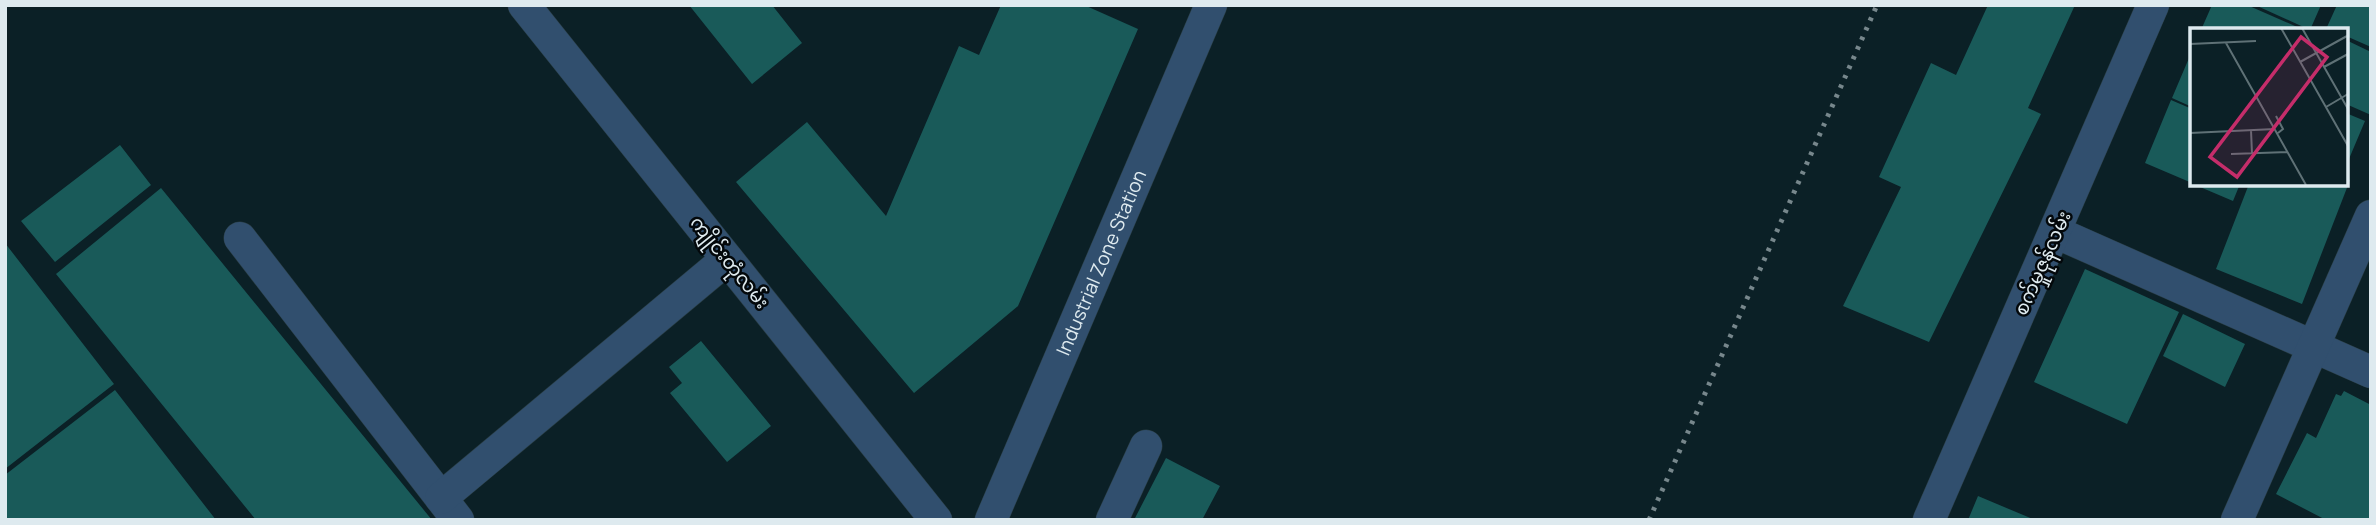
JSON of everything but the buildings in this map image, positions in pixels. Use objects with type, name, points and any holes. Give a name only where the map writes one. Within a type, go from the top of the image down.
[{"type":"street","name":"ကျိုင်းတုံလမ်း","points":[[524,5],[936,520]]},
{"type":"street","name":"Industrial Zone Station","points":[[991,520],[1211,5]]},
{"type":"street","name":"စက်မှုဇုန်လမ်း","points":[[1929,520],[2154,5]]},
{"type":"street","points":[[2237,520],[2371,215]]},
{"type":"street","points":[[2055,232],[2371,372]]},
{"type":"street","points":[[240,238],[449,509],[727,259]]},
{"type":"street","points":[[1112,520],[1146,446]]},
{"type":"railway","points":[[1649,520],[1877,5]]}]
